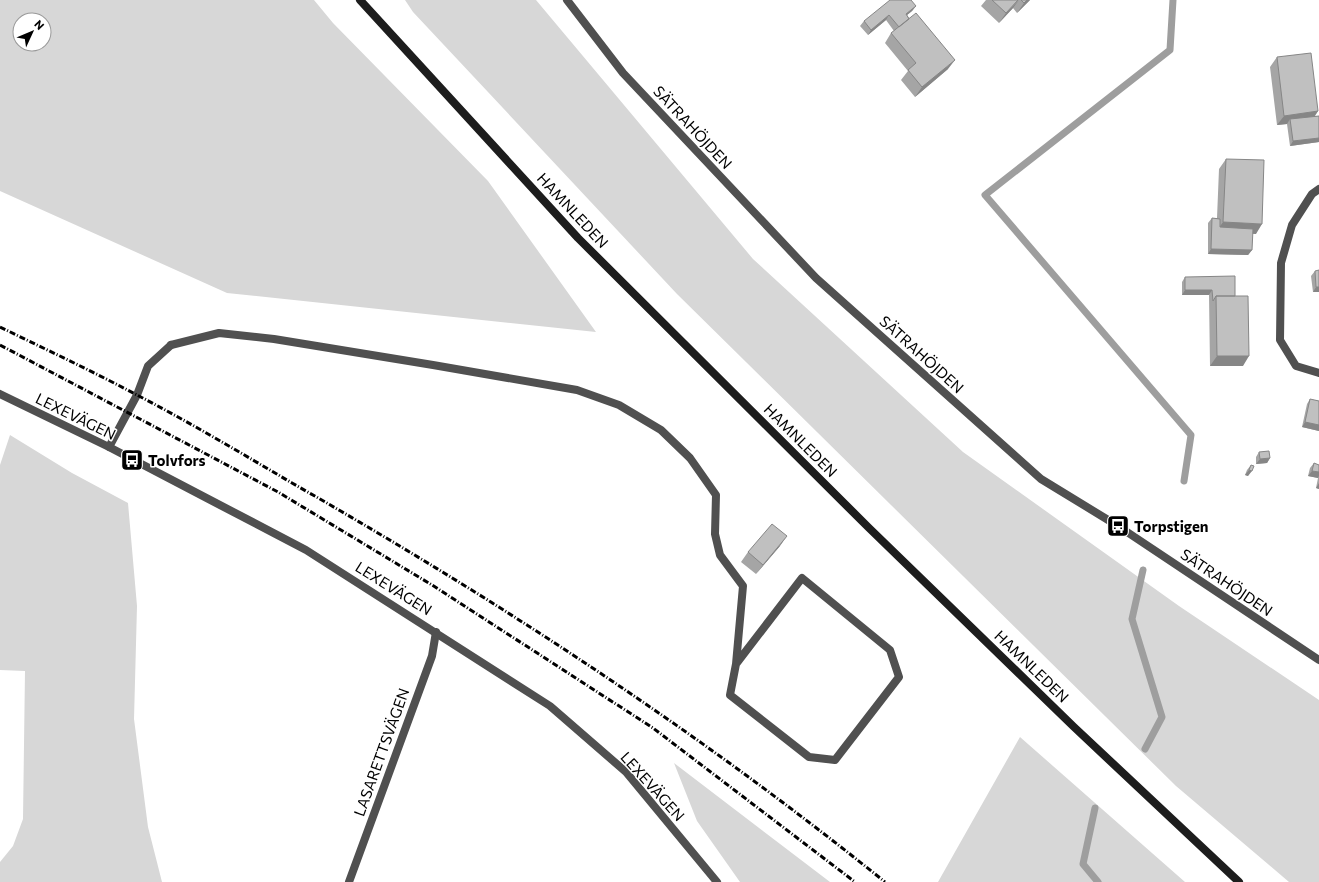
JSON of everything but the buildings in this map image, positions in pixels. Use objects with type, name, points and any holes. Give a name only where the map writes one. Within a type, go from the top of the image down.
[{"type":"main road","name":"HAMNLEDEN","points":[[360,0],[578,238],[868,527],[1074,726],[1239,882]]},
{"type":"street","name":"SÄTRAHÖJDEN","points":[[567,0],[623,73],[816,278],[1041,479],[1118,526],[1319,660]]},
{"type":"street","points":[[1319,189],[1312,194],[1292,225],[1281,263],[1280,340],[1296,366],[1310,372],[1319,373]]},
{"type":"street","points":[[110,447],[137,395],[148,366],[171,345],[219,333],[274,339],[577,390],[619,406],[661,430],[690,458],[716,495],[715,534],[720,555],[742,586],[736,664],[730,695],[809,757],[834,760],[899,677],[890,650],[802,578],[736,664]]},
{"type":"street","name":"LEXEVÄGEN","points":[[0,394],[110,447],[306,550],[550,706],[626,772],[717,882]]},
{"type":"street","name":"LASARETTSVÄGEN","points":[[349,882],[432,656],[436,632]]},
{"type":"shaded area","points":[[0,0],[314,0],[333,23],[488,181],[596,332],[227,293],[0,191]]},
{"type":"shaded area","points":[[405,0],[536,0],[753,259],[963,452],[1179,606],[1319,700],[1319,882],[1289,882],[1176,786],[677,294],[413,12]]},
{"type":"shaded area","points":[[10,435],[72,473],[128,503],[137,606],[134,719],[148,827],[162,882],[0,882],[0,862],[13,846],[23,819],[25,671],[0,670],[0,465]]},
{"type":"shaded area","points":[[1020,737],[1185,882],[938,882]]},
{"type":"shaded area","points":[[674,763],[830,882],[740,882],[697,821]]},
{"type":"waterway","points":[[1173,0],[1170,50],[985,195],[1191,435],[1184,481]]},
{"type":"waterway","points":[[1143,570],[1132,619],[1162,717],[1145,749]]},
{"type":"waterway","points":[[1095,808],[1083,864],[1098,882]]},
{"type":"railway","points":[[0,327],[103,377],[176,416],[446,574],[596,670],[670,721],[743,773],[885,882]]},
{"type":"railway","points":[[0,345],[278,492],[432,585],[653,728],[855,882]]},
{"type":"place","name":"Tolvfors","points":[[132,460]]},
{"type":"place","name":"Torpstigen","points":[[1118,526]]}]
